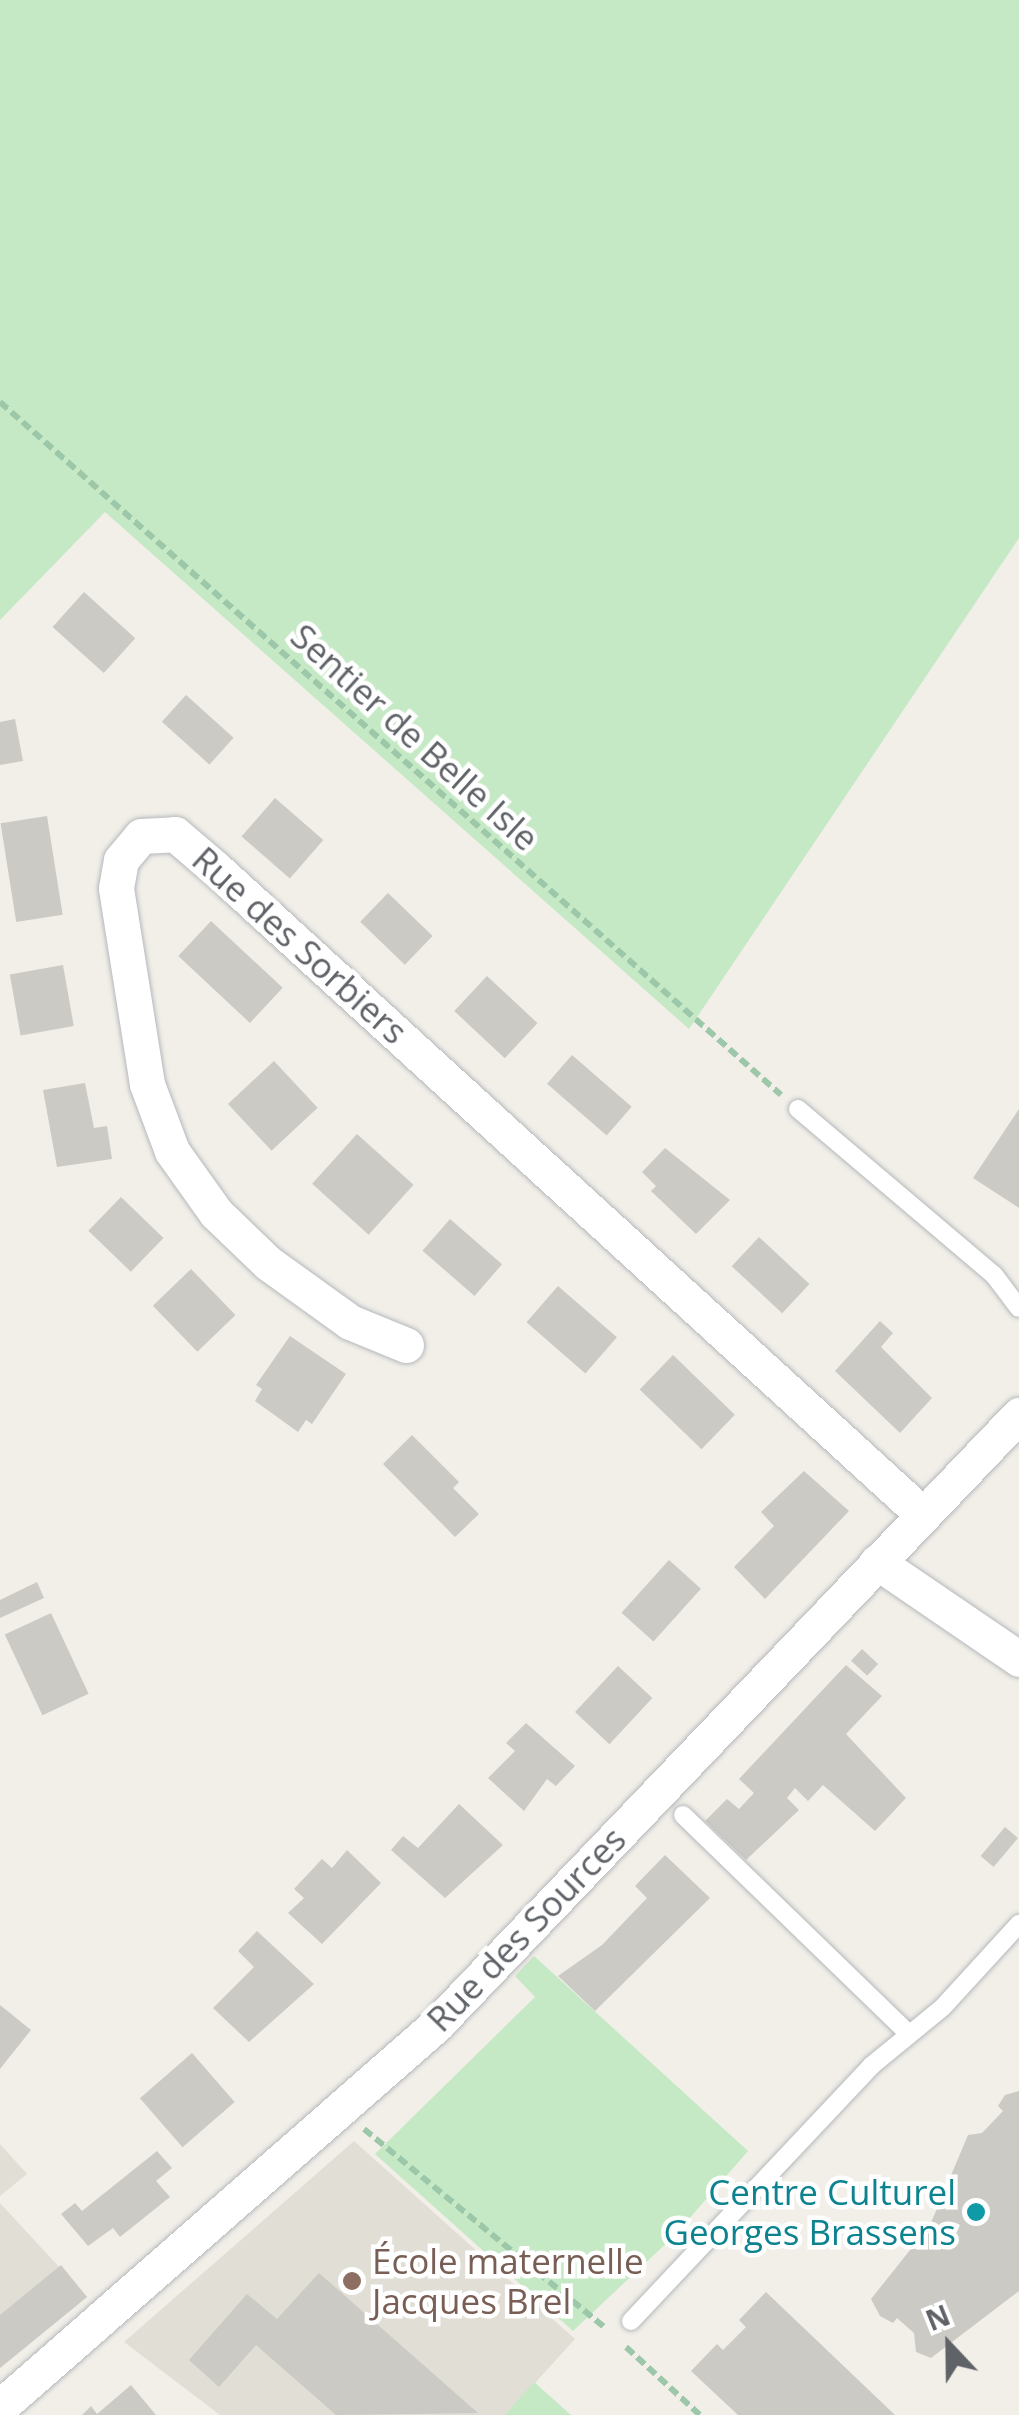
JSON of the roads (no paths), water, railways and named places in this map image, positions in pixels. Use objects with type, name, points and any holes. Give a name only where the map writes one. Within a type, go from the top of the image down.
[{"type":"street","name":"Rue des Sorbiers","points":[[406,1345],[350,1322],[259,1255],[216,1213],[172,1151],[147,1084],[116,888],[121,860],[141,836],[175,834],[216,869],[922,1514]]},
{"type":"street","name":"Rue des Sources","points":[[0,2408],[344,2112],[436,2025],[1019,1415]]},
{"type":"street","points":[[878,1562],[1019,1658]]},
{"type":"lane","points":[[798,1110],[994,1276],[1019,1308]]},
{"type":"lane","points":[[683,1816],[909,2034]]},
{"type":"lane","points":[[630,2321],[870,2066],[909,2034],[1019,1924]]},
{"type":"place","name":"Centre Culturel Georges Brassens","points":[[976,2212]]},
{"type":"place","name":"École maternelle Jacques Brel","points":[[352,2281]]}]
